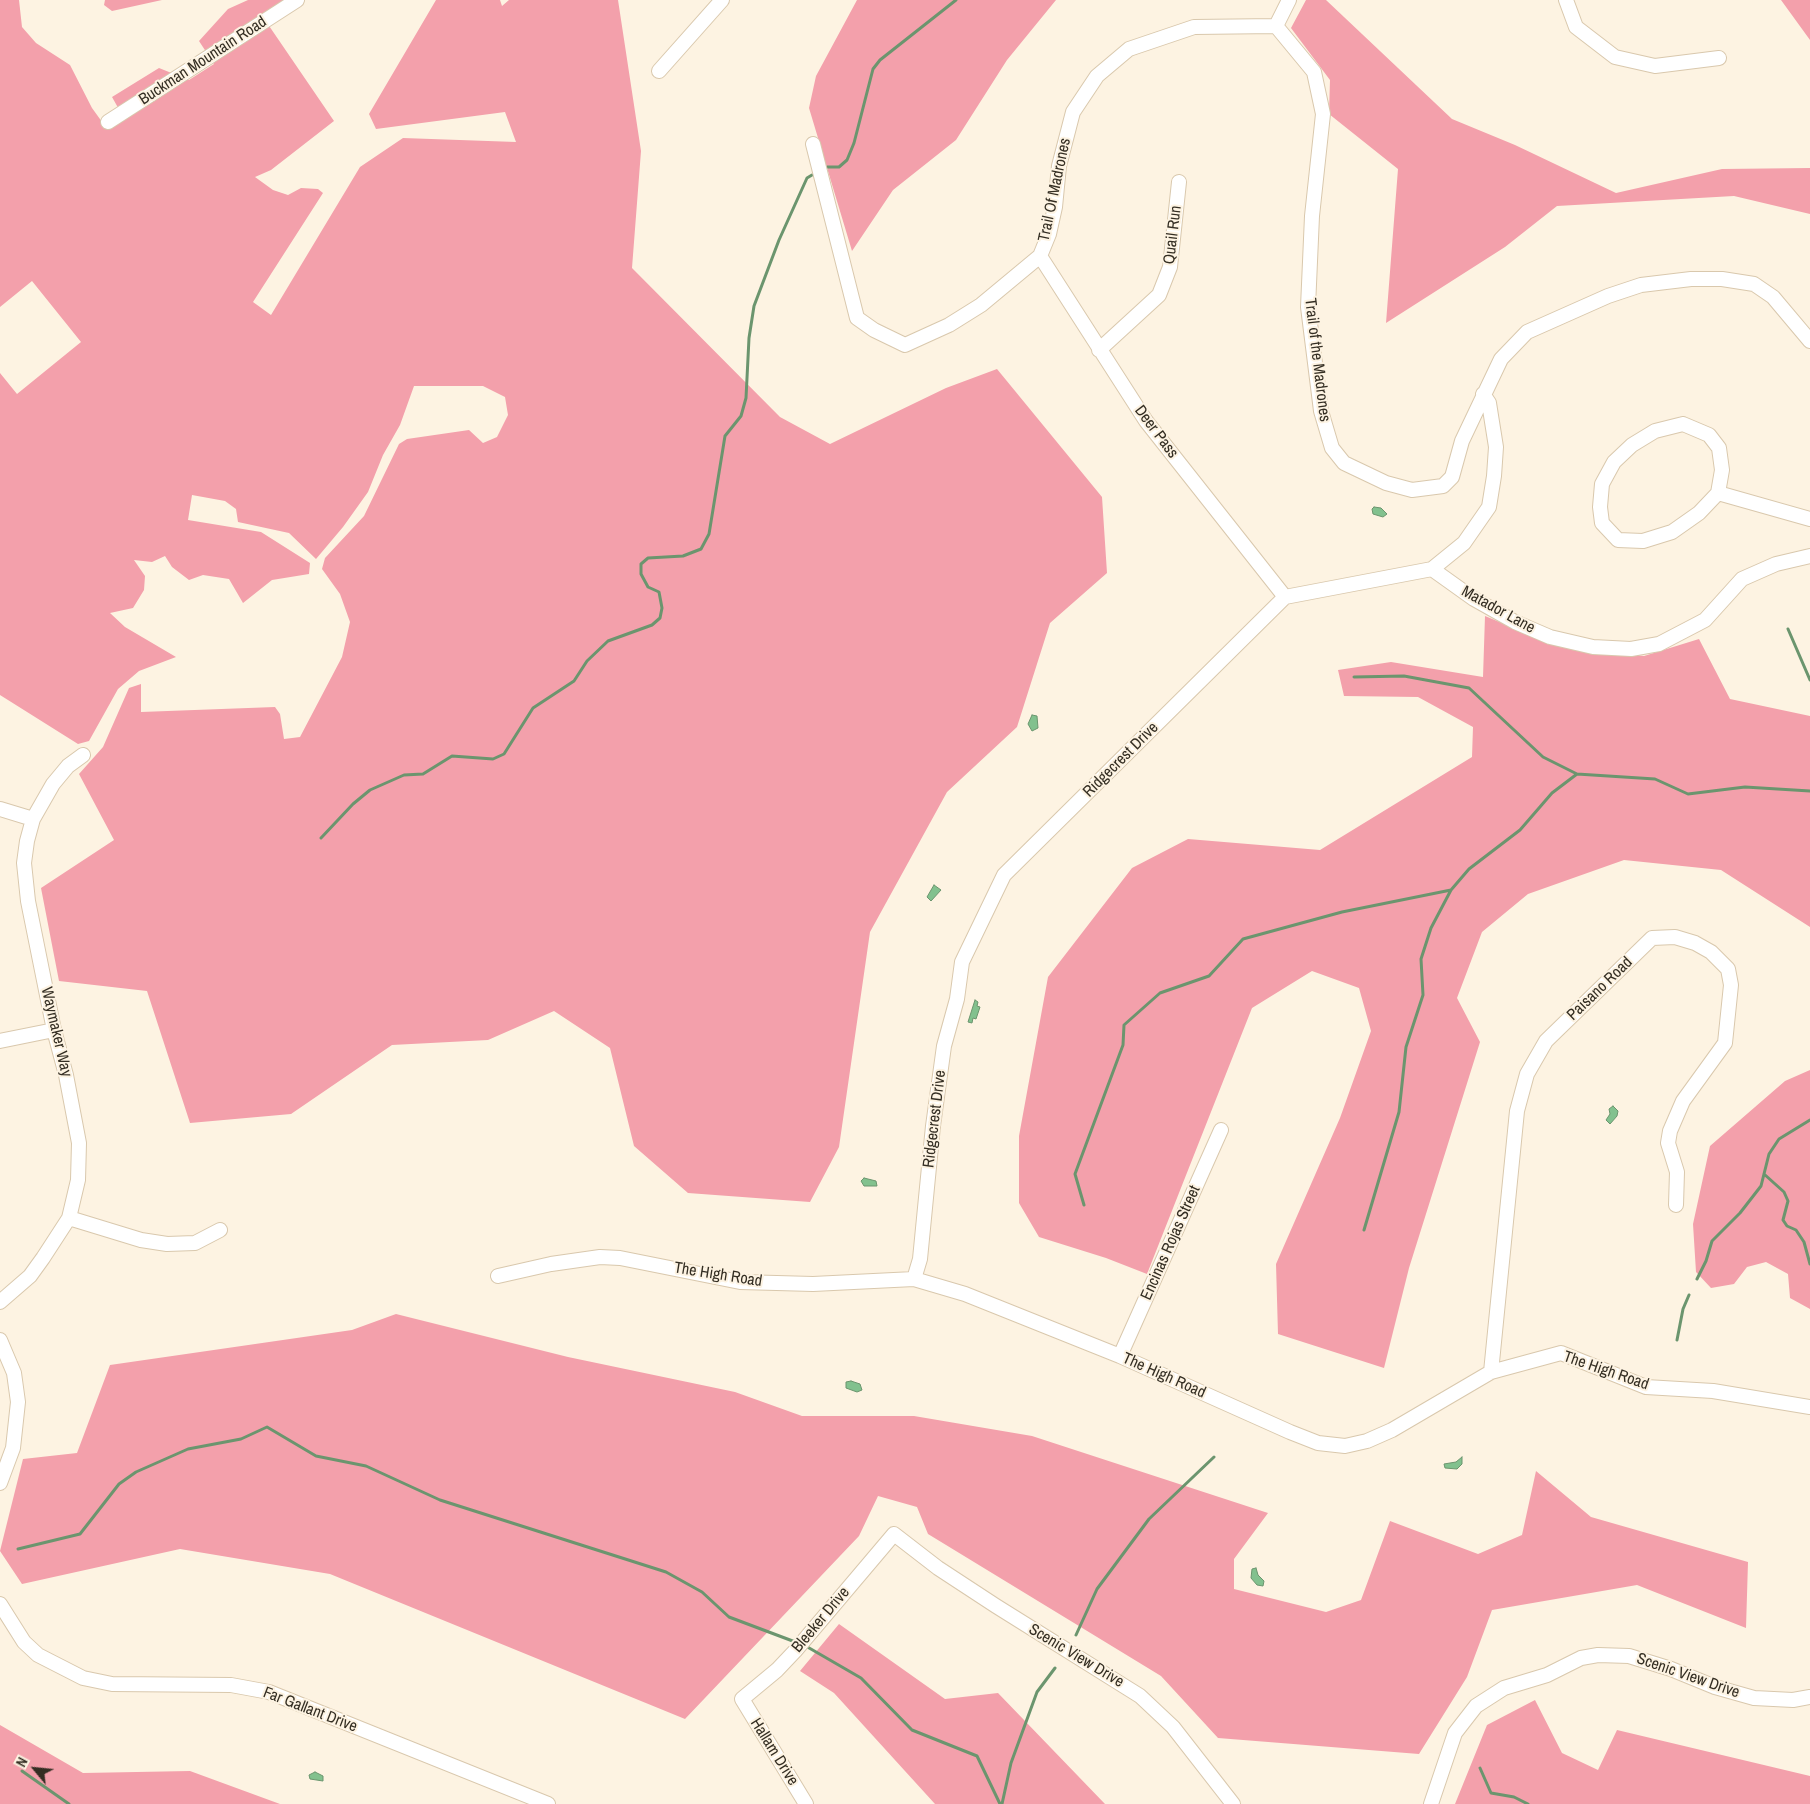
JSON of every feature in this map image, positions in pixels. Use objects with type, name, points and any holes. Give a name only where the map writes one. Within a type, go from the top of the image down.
[{"type":"street","name":"Buckman Mountain Road","points":[[108,122],[297,0]]},
{"type":"street","points":[[659,71],[722,0]]},
{"type":"street","points":[[1276,26],[1289,0]]},
{"type":"street","points":[[1566,0],[1576,27],[1616,57],[1654,66],[1719,58]]},
{"type":"street","name":"Trail Of Madrones","points":[[813,144],[857,318],[874,330],[905,345],[949,325],[981,305],[1040,256],[1049,234],[1055,206],[1058,166],[1072,112],[1097,76],[1129,50],[1194,27],[1276,26]]},
{"type":"street","name":"Trail of the Madrones","points":[[1276,26],[1314,72],[1323,114],[1312,216],[1308,308],[1321,411],[1332,448],[1344,463],[1386,483],[1412,490],[1443,486],[1452,477],[1462,441],[1501,359],[1528,332],[1608,296],[1641,285],[1690,278],[1722,279],[1754,284],[1773,297],[1810,341]]},
{"type":"street","name":"Quail Run","points":[[1099,350],[1159,295],[1170,267],[1179,182]]},
{"type":"street","name":"Deer Pass","points":[[1040,256],[1146,421],[1285,597]]},
{"type":"street","points":[[1285,597],[1432,569],[1464,543],[1489,507],[1494,476],[1496,447],[1489,403],[1483,394]]},
{"type":"street","points":[[1683,424],[1697,428],[1709,435],[1718,448],[1722,470],[1718,493],[1699,513],[1672,532],[1643,541],[1618,540],[1602,523],[1600,507],[1602,484],[1614,462],[1640,440],[1655,431],[1673,426],[1683,424]]},
{"type":"street","points":[[1718,493],[1810,520]]},
{"type":"street","name":"Matador Lane","points":[[1432,569],[1474,600],[1515,622],[1550,637],[1594,647],[1631,649],[1658,644],[1705,620],[1742,579],[1776,564],[1810,556]]},
{"type":"street","name":"Ridgecrest Drive","points":[[914,1279],[920,1259],[933,1126],[944,1046],[957,999],[962,962],[1004,875],[1285,597]]},
{"type":"street","name":"Waymaker Way","points":[[0,1302],[30,1276],[69,1218],[78,1180],[79,1144],[28,901],[24,863],[33,819],[53,784],[68,766],[83,755]]},
{"type":"street","points":[[0,809],[33,819]]},
{"type":"street","name":"Paisano Road","points":[[1491,1372],[1517,1111],[1527,1074],[1546,1042],[1652,938],[1675,937],[1695,943],[1711,952],[1728,968],[1731,985],[1725,1043],[1683,1101],[1670,1131],[1668,1143],[1677,1172],[1676,1205]]},
{"type":"street","points":[[0,1041],[54,1030]]},
{"type":"street","name":"Encinas Rojas Street","points":[[1120,1356],[1221,1130]]},
{"type":"street","points":[[69,1218],[141,1240],[166,1244],[195,1243],[220,1230]]},
{"type":"street","name":"The High Road","points":[[498,1276],[551,1264],[600,1257],[620,1258],[740,1282],[813,1284],[914,1279],[965,1294],[1120,1356],[1318,1443],[1345,1446],[1367,1441],[1392,1430],[1491,1372],[1561,1352],[1646,1387],[1713,1391],[1810,1406]]},
{"type":"street","points":[[0,1340],[14,1373],[18,1402],[13,1448],[0,1483]]},
{"type":"street","name":"Bleeker Drive","points":[[742,1700],[795,1651],[894,1534]]},
{"type":"street","name":"Scenic View Drive","points":[[894,1534],[938,1568],[1140,1696],[1173,1727],[1233,1804]]},
{"type":"street","name":"Far Gallant Drive","points":[[0,1604],[24,1642],[38,1655],[83,1678],[112,1684],[231,1685],[269,1692],[548,1804]]},
{"type":"street","name":"Scenic View Drive","points":[[1431,1804],[1455,1733],[1476,1706],[1504,1688],[1547,1675],[1581,1658],[1598,1655],[1629,1656],[1671,1669],[1715,1688],[1754,1698],[1793,1700],[1810,1697]]},
{"type":"street","name":"Hallam Drive","points":[[742,1700],[806,1804]]},
{"type":"shaded area","points":[[0,0],[19,0],[22,27],[36,43],[70,65],[92,108],[105,126],[125,120],[112,97],[159,68],[189,80],[214,64],[199,41],[228,9],[248,0],[286,0],[263,17],[334,121],[271,170],[255,177],[273,190],[288,195],[301,188],[318,189],[323,193],[253,302],[271,315],[360,167],[403,138],[516,142],[505,112],[376,129],[369,114],[436,0],[500,0],[502,6],[509,0],[618,0],[641,151],[632,268],[780,417],[830,444],[946,388],[997,369],[1102,497],[1107,573],[1050,623],[1017,727],[947,792],[870,932],[839,1147],[810,1202],[688,1193],[634,1146],[610,1048],[554,1011],[488,1040],[392,1045],[291,1114],[190,1123],[147,991],[59,981],[41,888],[114,840],[79,774],[103,747],[129,688],[141,684],[141,712],[275,707],[280,714],[284,739],[300,737],[342,657],[350,622],[340,594],[322,569],[325,558],[364,516],[399,444],[407,439],[469,430],[483,443],[497,437],[508,415],[505,397],[483,386],[414,386],[400,425],[383,455],[368,492],[343,527],[316,559],[289,533],[238,522],[236,509],[225,501],[192,495],[188,520],[261,532],[310,563],[309,574],[272,580],[243,603],[229,579],[203,575],[189,580],[172,567],[165,556],[152,562],[134,560],[145,576],[144,590],[133,608],[110,613],[125,627],[176,657],[139,671],[118,689],[89,741],[78,744],[0,695],[0,373],[17,394],[81,342],[32,281],[0,307]]},
{"type":"shaded area","points":[[105,0],[162,0],[112,11],[104,5]]},
{"type":"shaded area","points":[[857,0],[1056,0],[1007,60],[956,140],[893,190],[852,251],[809,108],[816,76]]},
{"type":"shaded area","points":[[1306,0],[1326,0],[1452,119],[1515,145],[1616,193],[1722,169],[1810,168],[1810,214],[1734,196],[1557,206],[1505,247],[1386,323],[1398,169],[1329,114],[1330,80],[1291,28]]},
{"type":"shaded area","points":[[1781,0],[1810,0],[1810,40]]},
{"type":"shaded area","points":[[1374,507],[1381,508],[1387,514],[1383,517],[1373,514],[1372,509]]},
{"type":"shaded area","points":[[1485,616],[1560,647],[1644,656],[1699,639],[1730,699],[1810,716],[1810,927],[1721,870],[1624,860],[1528,894],[1482,932],[1457,998],[1480,1042],[1409,1268],[1384,1368],[1278,1334],[1276,1264],[1340,1118],[1371,1031],[1359,988],[1312,971],[1252,1008],[1147,1274],[1106,1258],[1039,1237],[1019,1203],[1019,1136],[1048,977],[1132,868],[1188,839],[1320,850],[1472,757],[1473,727],[1418,697],[1344,696],[1338,670],[1391,662],[1483,677]]},
{"type":"shaded area","points":[[1032,715],[1037,716],[1038,728],[1032,731],[1028,724]]},
{"type":"shaded area","points":[[934,885],[941,890],[931,901],[927,897]]},
{"type":"shaded area","points":[[975,1000],[978,1002],[977,1006],[980,1007],[976,1019],[973,1018],[972,1023],[968,1022]]},
{"type":"shaded area","points":[[1810,1070],[1810,1309],[1790,1298],[1788,1274],[1766,1262],[1747,1267],[1734,1284],[1711,1288],[1696,1272],[1693,1224],[1710,1146],[1785,1081]]},
{"type":"shaded area","points":[[1613,1106],[1618,1111],[1617,1116],[1610,1124],[1606,1120],[1610,1114],[1609,1109]]},
{"type":"shaded area","points":[[864,1178],[876,1181],[877,1186],[864,1186],[861,1181]]},
{"type":"shaded area","points":[[396,1314],[568,1357],[735,1392],[802,1416],[914,1416],[1032,1436],[1268,1513],[1234,1559],[1234,1589],[1326,1612],[1361,1600],[1390,1521],[1478,1554],[1522,1535],[1536,1471],[1591,1517],[1748,1562],[1746,1628],[1637,1585],[1492,1610],[1467,1677],[1419,1754],[1218,1738],[1161,1676],[928,1534],[917,1507],[878,1496],[859,1536],[685,1719],[330,1574],[180,1549],[22,1584],[0,1551],[23,1459],[77,1453],[110,1365],[352,1330]]},
{"type":"shaded area","points":[[851,1381],[860,1384],[862,1390],[857,1392],[846,1388],[846,1382]]},
{"type":"shaded area","points":[[1462,1457],[1462,1464],[1457,1469],[1445,1468],[1444,1464],[1456,1462]]},
{"type":"shaded area","points":[[1256,1568],[1258,1575],[1264,1581],[1263,1586],[1257,1585],[1251,1578],[1252,1569]]},
{"type":"shaded area","points":[[839,1624],[945,1699],[998,1693],[1105,1804],[935,1804],[834,1693],[800,1671]]},
{"type":"shaded area","points":[[1535,1700],[1562,1753],[1598,1770],[1617,1730],[1810,1776],[1810,1804],[1455,1804],[1487,1725]]},
{"type":"shaded area","points":[[0,1725],[83,1773],[190,1771],[280,1804],[0,1804]]},
{"type":"shaded area","points":[[315,1772],[323,1776],[323,1781],[310,1779],[309,1775]]},
{"type":"waterway","points":[[827,167],[839,167],[847,160],[854,143],[873,69],[880,60],[956,0]]},
{"type":"waterway","points":[[321,838],[353,804],[370,790],[404,775],[423,774],[452,756],[493,759],[504,754],[533,708],[574,681],[587,661],[608,641],[652,625],[660,618],[662,608],[659,592],[648,587],[641,574],[641,564],[648,558],[683,556],[701,549],[709,534],[725,436],[741,416],[746,398],[749,338],[754,306],[779,240],[807,178],[812,175]]},
{"type":"waterway","points":[[1788,629],[1810,680]]},
{"type":"waterway","points":[[1354,677],[1404,676],[1469,688],[1543,757],[1577,774],[1655,779],[1688,794],[1745,787],[1810,791]]},
{"type":"waterway","points":[[1084,1205],[1075,1174],[1123,1045],[1124,1025],[1160,993],[1209,976],[1243,939],[1342,912],[1451,890],[1469,869],[1520,830],[1552,793],[1577,774]]},
{"type":"waterway","points":[[1364,1230],[1399,1112],[1406,1047],[1423,995],[1421,959],[1431,928],[1451,890]]},
{"type":"waterway","points":[[1697,1279],[1706,1261],[1712,1241],[1740,1213],[1761,1186],[1769,1154],[1779,1139],[1810,1120]]},
{"type":"waterway","points":[[1764,1174],[1784,1192],[1788,1201],[1783,1220],[1787,1226],[1796,1230],[1804,1242],[1810,1264]]},
{"type":"waterway","points":[[1677,1340],[1683,1309],[1689,1295]]},
{"type":"waterway","points":[[18,1549],[80,1534],[119,1484],[136,1472],[188,1449],[241,1439],[267,1427],[316,1456],[366,1466],[440,1500],[666,1572],[702,1592],[729,1617],[798,1643]]},
{"type":"waterway","points":[[1076,1635],[1097,1589],[1149,1519],[1214,1457]]},
{"type":"waterway","points":[[804,1645],[861,1678],[912,1730],[977,1756],[1000,1804]]},
{"type":"waterway","points":[[1002,1804],[1011,1763],[1037,1692],[1055,1668]]},
{"type":"waterway","points":[[1480,1768],[1491,1793],[1514,1797],[1528,1804]]},
{"type":"waterway","points":[[22,1771],[69,1804]]}]
